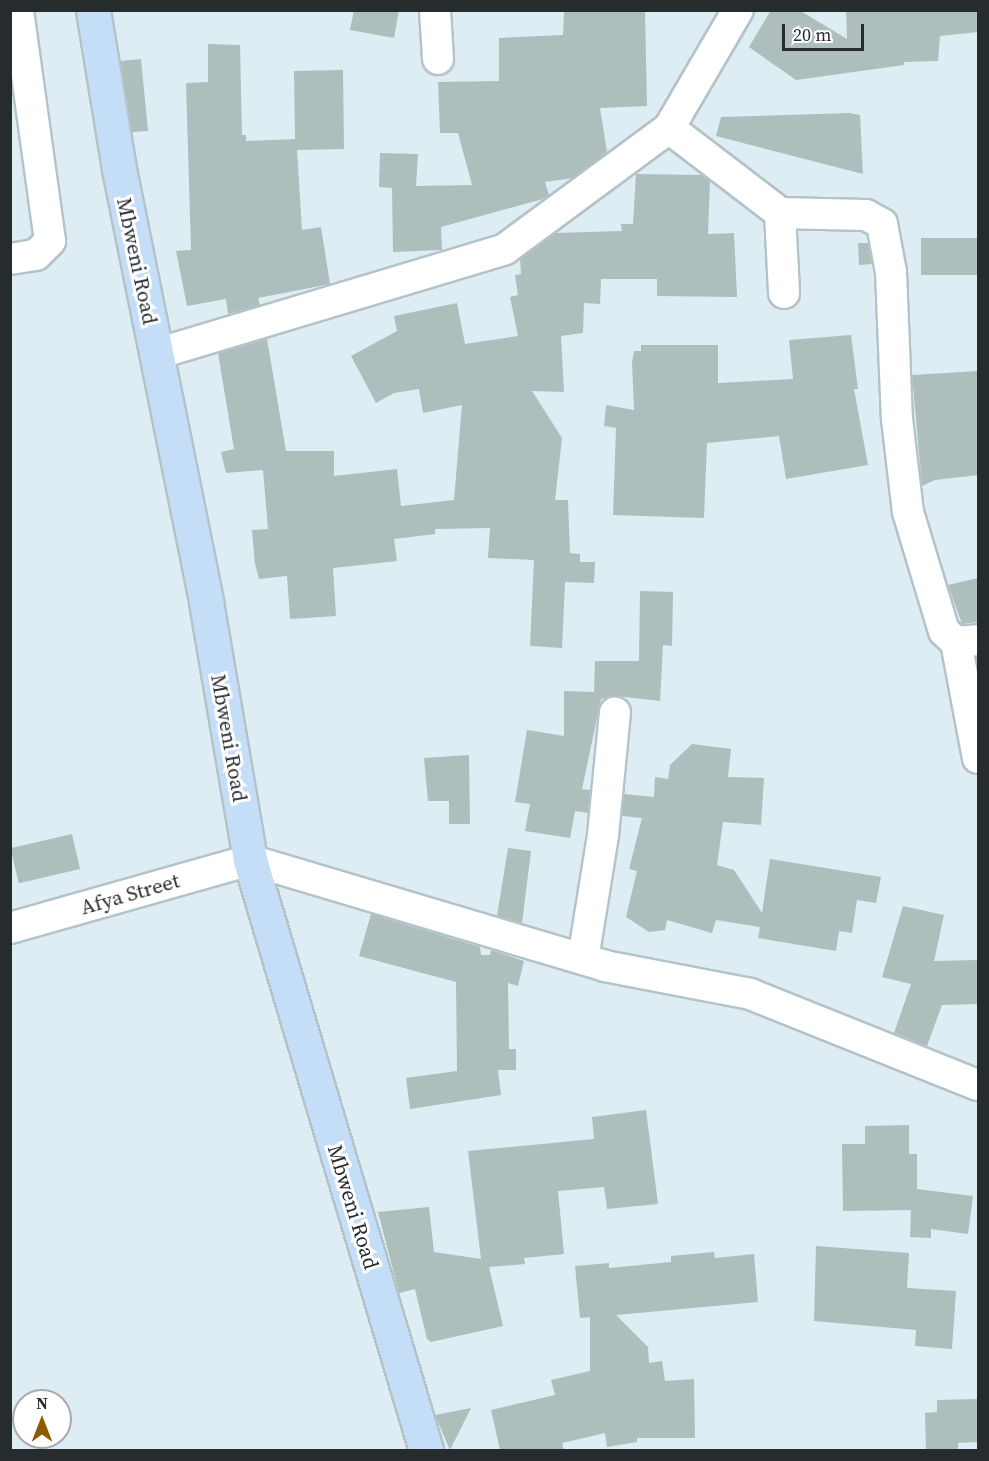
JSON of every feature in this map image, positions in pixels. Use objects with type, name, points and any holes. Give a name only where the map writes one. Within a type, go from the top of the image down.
[{"type":"street","points":[[10,259],[36,255],[50,241],[18,10]]},
{"type":"street","name":"Mbweni Road","points":[[93,10],[119,169],[206,603],[250,860],[426,1450]]},
{"type":"street","points":[[435,10],[438,58]]},
{"type":"street","points":[[156,354],[505,249],[669,128],[738,10]]},
{"type":"street","points":[[669,128],[780,213],[866,215],[882,224],[891,272],[897,419],[908,512],[944,631],[967,641],[978,758]]},
{"type":"street","points":[[780,213],[784,293]]},
{"type":"street","points":[[583,959],[603,835],[615,713]]},
{"type":"street","points":[[250,860],[583,959],[750,994],[978,1085]]},
{"type":"street","name":"Afya Street","points":[[10,928],[250,860]]},
{"type":"building","points":[[354,10],[399,10],[394,38],[350,30]]},
{"type":"building","points":[[564,10],[645,10],[647,106],[600,108],[607,152],[573,178],[545,182],[549,195],[543,199],[441,227],[442,250],[393,252],[392,188],[379,187],[380,153],[418,154],[416,186],[472,185],[458,133],[440,133],[438,82],[499,81],[499,38],[563,35]]},
{"type":"building","points":[[771,10],[799,10],[847,39],[846,11],[978,10],[978,32],[940,36],[938,61],[904,62],[904,65],[796,80],[749,47]]},
{"type":"building","points":[[208,44],[240,45],[242,135],[246,135],[246,141],[295,139],[294,71],[343,70],[344,149],[297,150],[302,230],[321,227],[330,284],[258,298],[260,305],[228,314],[226,299],[187,306],[176,251],[191,250],[186,83],[208,82]]},
{"type":"building","points":[[141,59],[148,131],[132,132],[120,61]]},
{"type":"building","points":[[850,113],[860,115],[863,174],[716,136],[721,117]]},
{"type":"building","points":[[636,174],[702,175],[710,181],[708,234],[734,233],[737,297],[657,296],[657,279],[601,279],[600,304],[584,303],[583,333],[561,336],[564,392],[532,391],[562,438],[555,500],[568,500],[570,553],[580,554],[580,562],[595,562],[594,583],[565,582],[562,648],[530,646],[534,560],[488,558],[490,528],[435,529],[435,534],[394,539],[397,561],[333,568],[336,616],[290,619],[287,576],[259,579],[255,564],[252,530],[268,529],[263,470],[226,473],[221,452],[234,449],[218,353],[267,339],[286,451],[334,451],[334,476],[397,469],[401,506],[454,500],[462,405],[423,413],[419,389],[394,393],[376,403],[351,356],[397,331],[394,316],[457,303],[465,344],[518,336],[510,297],[518,295],[515,275],[521,274],[520,259],[556,233],[622,231],[621,224],[633,224]]},
{"type":"building","points":[[921,238],[978,238],[978,275],[921,275]]},
{"type":"building","points":[[858,243],[868,243],[872,264],[859,265]]},
{"type":"building","points":[[851,335],[858,389],[854,389],[868,465],[786,479],[779,436],[707,443],[704,518],[613,515],[616,428],[604,426],[606,405],[634,410],[632,362],[634,351],[641,351],[641,345],[718,345],[718,383],[793,379],[789,340]]},
{"type":"building","points":[[978,371],[978,475],[935,480],[922,486],[912,375]]},
{"type":"building","points":[[978,578],[978,622],[962,624],[948,585]]},
{"type":"building","points":[[640,591],[673,592],[672,646],[663,645],[660,701],[616,696],[601,699],[582,789],[590,790],[588,813],[575,811],[570,838],[525,831],[530,804],[515,802],[527,730],[564,736],[564,691],[594,692],[595,661],[639,661]]},
{"type":"building","points":[[692,744],[731,749],[728,777],[764,778],[761,825],[723,822],[717,865],[734,870],[762,913],[770,859],[881,877],[876,903],[857,900],[852,933],[839,931],[836,951],[758,938],[760,927],[716,920],[712,933],[667,920],[665,930],[649,932],[626,917],[637,871],[629,869],[642,818],[622,816],[624,794],[654,797],[655,777],[668,779],[670,765]]},
{"type":"building","points":[[469,755],[470,824],[449,824],[449,801],[428,801],[424,758]]},
{"type":"building","points":[[72,834],[80,869],[19,883],[11,848]]},
{"type":"building","points":[[508,848],[531,851],[522,923],[497,916]]},
{"type":"building","points":[[903,906],[944,915],[934,961],[978,960],[978,1004],[942,1005],[927,1046],[894,1033],[911,984],[882,977]]},
{"type":"building","points":[[371,914],[480,947],[481,955],[490,955],[491,950],[524,961],[518,986],[508,983],[509,1049],[516,1049],[516,1070],[498,1070],[501,1095],[410,1109],[406,1078],[457,1071],[456,982],[359,956]]},
{"type":"building","points":[[646,1110],[658,1204],[607,1209],[604,1187],[558,1191],[564,1254],[524,1258],[525,1264],[489,1267],[503,1326],[431,1342],[427,1339],[415,1289],[399,1293],[378,1212],[429,1207],[434,1252],[481,1259],[468,1151],[594,1139],[592,1117]]},
{"type":"building","points":[[909,1125],[909,1154],[917,1154],[917,1189],[973,1196],[968,1234],[931,1229],[931,1238],[910,1237],[911,1210],[843,1211],[842,1144],[865,1144],[865,1126]]},
{"type":"building","points":[[816,1246],[909,1253],[907,1288],[956,1291],[952,1349],[915,1346],[916,1330],[814,1321]]},
{"type":"building","points":[[714,1252],[715,1258],[754,1254],[758,1302],[616,1315],[648,1347],[649,1363],[662,1361],[665,1381],[694,1379],[695,1438],[637,1438],[637,1442],[607,1447],[605,1433],[562,1443],[564,1450],[500,1450],[491,1410],[555,1395],[551,1380],[590,1371],[590,1317],[580,1318],[575,1266],[609,1263],[609,1268],[671,1262],[671,1256]]},
{"type":"building","points":[[978,1399],[978,1442],[958,1443],[958,1450],[926,1450],[925,1413],[937,1412],[937,1400]]},
{"type":"building","points":[[471,1408],[450,1450],[435,1415]]}]
